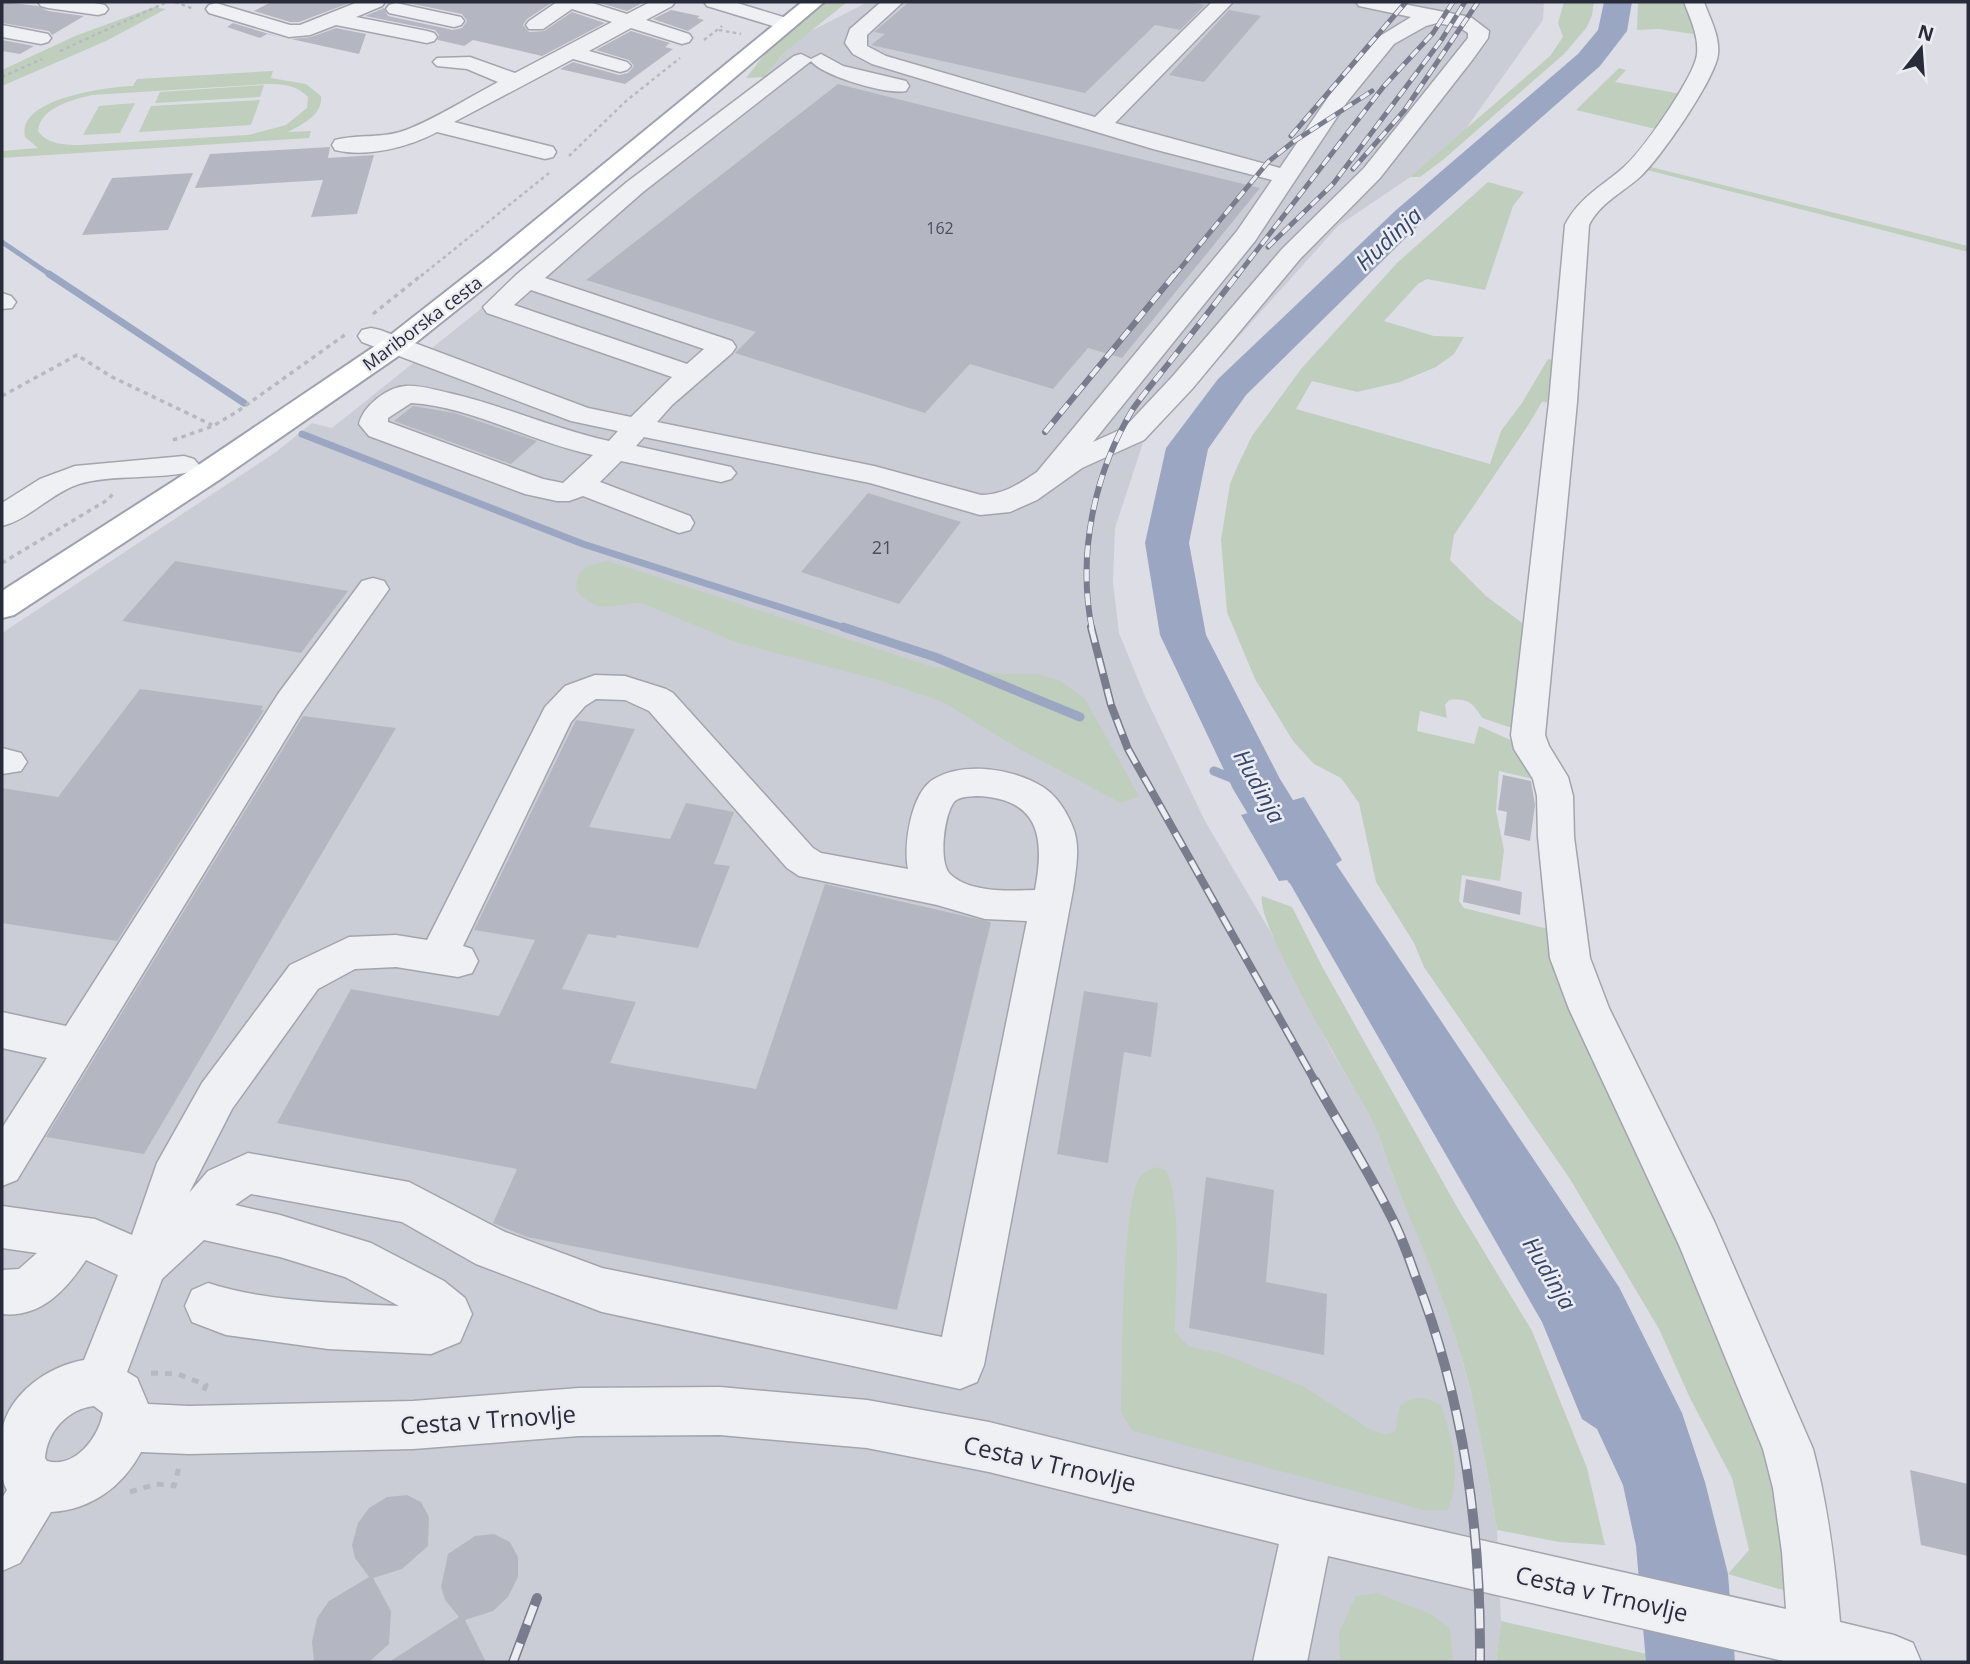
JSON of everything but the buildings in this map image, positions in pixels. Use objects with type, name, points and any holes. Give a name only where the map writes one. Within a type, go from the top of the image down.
[{"type":"main road","name":"Mariborska cesta","points":[[727,34],[761,17],[784,13],[814,2]]},
{"type":"main road","name":"Mariborska cesta","points":[[2,578],[286,398],[371,333],[508,255],[784,13]]},
{"type":"main road","name":"Mariborska cesta","points":[[2,607],[208,473],[371,333],[558,164]]},
{"type":"street","points":[[48,2],[98,9]]},
{"type":"street","points":[[536,25],[570,2],[631,20],[687,46]]},
{"type":"street","points":[[343,145],[388,142],[414,135],[665,2]]},
{"type":"street","points":[[713,2],[761,17]]},
{"type":"street","points":[[893,2],[857,33],[855,43],[860,50],[879,60],[1161,144],[1285,176]]},
{"type":"street","points":[[1100,125],[1223,2]]},
{"type":"street","points":[[371,333],[544,403],[581,415],[874,475],[980,505],[999,505],[1027,493],[1072,462],[1134,434],[1182,383],[1291,254],[1372,173],[1478,38],[1479,31],[1472,24],[1366,2]]},
{"type":"street","points":[[1694,2],[1706,34],[1709,50],[1706,62],[1642,161],[1629,176],[1590,202],[1577,225],[1563,402],[1528,735],[1532,749],[1550,777],[1555,796],[1556,837],[1570,958],[1589,1009],[1698,1236],[1788,1449],[1798,1489],[1808,1552],[1815,1643]]},
{"type":"street","points":[[216,9],[289,31],[303,31],[372,3],[454,21]]},
{"type":"street","points":[[1048,478],[1246,236],[1339,98],[1387,40],[1419,21],[1437,17]]},
{"type":"street","points":[[336,19],[427,37]]},
{"type":"street","points":[[2,31],[41,38]]},
{"type":"street","points":[[570,52],[620,66]]},
{"type":"street","points":[[691,373],[496,307],[524,280],[644,180],[811,60],[836,70],[924,93]]},
{"type":"street","points":[[444,62],[459,61],[487,68],[516,80]]},
{"type":"street","points":[[434,124],[558,164]]},
{"type":"street","points":[[524,280],[723,347],[662,400],[639,427],[616,450],[575,487],[559,494],[521,483],[379,430],[373,424],[375,414],[405,394],[422,395],[457,403],[577,443],[616,450],[721,473]]},
{"type":"street","points":[[2,516],[50,486],[75,475],[184,465]]},
{"type":"street","points":[[575,487],[679,523]]},
{"type":"street","points":[[2,1166],[74,1046],[290,703],[373,589]]},
{"type":"street","points":[[99,1382],[145,1265],[173,1177],[217,1096],[267,1024],[304,977],[349,953],[396,951],[448,959],[557,716],[570,700],[588,689],[612,687],[647,692],[661,702],[800,858],[812,866],[940,890],[999,905],[1025,908],[1050,904]]},
{"type":"street","points":[[145,1265],[197,1217],[224,1185],[248,1172],[410,1203],[492,1250],[602,1290],[960,1365],[1050,904],[1060,867],[1060,844],[1052,819],[1034,800],[1018,790],[996,784],[947,789],[934,802],[928,827],[925,864],[929,877],[940,890]]},
{"type":"street","points":[[2,1030],[74,1046]]},
{"type":"street","points":[[197,1217],[280,1236],[355,1258],[428,1297],[449,1314],[448,1321],[441,1328],[431,1331],[328,1325],[226,1312],[208,1306]]},
{"type":"street","points":[[2,1227],[95,1240],[145,1265]]},
{"type":"street","points":[[2,1292],[14,1295],[44,1280],[76,1237]]},
{"type":"street","points":[[99,1382],[113,1387],[123,1396],[128,1410],[127,1427],[114,1452],[92,1474],[73,1484],[55,1487],[39,1485],[27,1478],[20,1465],[19,1449],[13,1431],[65,1389],[83,1383],[99,1382]]},
{"type":"street","name":"Cesta v Trnovlje","points":[[127,1427],[189,1430],[413,1425],[579,1412],[720,1411],[867,1424],[989,1447],[1308,1525],[1894,1662]]},
{"type":"street","points":[[2,1545],[39,1485]]},
{"type":"street","points":[[1280,1662],[1308,1525]]},
{"type":"path","points":[[2,77],[167,2]]},
{"type":"path","points":[[2,563],[109,499],[147,450],[213,426],[371,333],[687,46],[727,34]]},
{"type":"path","points":[[2,396],[77,355],[112,377],[213,426]]},
{"type":"shaded area","points":[[868,2],[1544,2],[1543,20],[1465,130],[1415,174],[1338,226],[1143,443],[1115,528],[1113,582],[1119,633],[1144,694],[1205,821],[1270,931],[1330,1048],[1373,1120],[1394,1179],[1428,1256],[1457,1340],[1478,1420],[1497,1530],[1501,1621],[1496,1662],[2,1662],[2,633],[276,452],[312,423],[332,428],[769,78],[764,77],[803,35]]},
{"type":"green space","points":[[823,2],[847,2],[785,52],[764,77],[746,78],[775,41]]},
{"type":"green space","points":[[1564,2],[1594,2],[1587,27],[1564,54],[1444,159],[1420,177],[1410,177],[1550,56],[1563,37],[1558,23]]},
{"type":"green space","points":[[1638,2],[1690,2],[1700,35],[1659,29],[1637,30]]},
{"type":"green space","points":[[154,7],[166,9],[106,41],[2,86],[2,70],[75,36]]},
{"type":"green space","points":[[1619,68],[1626,70],[1615,82],[1676,93],[1682,84],[1688,86],[1660,130],[1576,110]]},
{"type":"green space","points":[[273,71],[271,78],[306,84],[321,96],[321,103],[311,118],[288,132],[311,131],[309,138],[2,158],[2,151],[38,148],[25,137],[26,124],[35,113],[49,104],[85,92],[133,86],[137,79]],"holes":[[[272,84],[289,86],[304,93],[308,97],[307,108],[286,125],[248,135],[73,145],[51,141],[38,131],[40,123],[51,110],[92,95]]]},
{"type":"green space","points":[[264,85],[260,97],[155,103],[160,92]]},
{"type":"green space","points":[[260,100],[251,125],[139,132],[151,106]]},
{"type":"green space","points":[[135,103],[120,133],[83,135],[99,106]]},
{"type":"green space","points":[[1651,167],[1968,246],[1968,252],[1647,170]]},
{"type":"green space","points":[[1488,182],[1524,192],[1513,206],[1485,290],[1427,279],[1418,284],[1384,321],[1434,336],[1464,337],[1454,354],[1436,367],[1400,382],[1357,392],[1312,381],[1296,409],[1490,464],[1501,431],[1522,403],[1548,359],[1560,362],[1555,403],[1542,402],[1454,535],[1450,560],[1486,596],[1529,628],[1521,726],[1509,727],[1482,718],[1469,702],[1449,700],[1445,705],[1447,718],[1420,711],[1417,731],[1474,744],[1479,726],[1522,745],[1547,782],[1499,771],[1496,811],[1504,850],[1500,881],[1462,875],[1459,901],[1464,908],[1560,932],[1758,1399],[1800,1595],[1728,1574],[1749,1550],[1732,1478],[1690,1398],[1659,1329],[1570,1179],[1424,967],[1414,943],[1376,882],[1359,803],[1341,778],[1314,764],[1293,741],[1255,679],[1227,612],[1221,540],[1230,484],[1252,436],[1301,369],[1397,263]]},
{"type":"green space","points":[[608,561],[933,667],[1036,674],[1059,680],[1085,699],[1139,796],[1121,803],[1021,750],[943,702],[875,679],[738,643],[641,603],[606,607],[592,603],[576,590],[578,576],[584,568]]},
{"type":"green space","points":[[1262,896],[1292,907],[1323,968],[1457,1207],[1532,1331],[1587,1468],[1605,1545],[1559,1542],[1497,1530],[1469,1386],[1442,1298],[1374,1125],[1287,966],[1264,911]]},
{"type":"green space","points":[[1155,1167],[1166,1170],[1175,1203],[1175,1332],[1190,1347],[1221,1353],[1303,1386],[1368,1428],[1386,1435],[1395,1432],[1400,1406],[1405,1402],[1420,1398],[1441,1405],[1452,1444],[1455,1471],[1452,1498],[1447,1510],[1424,1510],[1133,1431],[1121,1413],[1126,1251],[1134,1191],[1141,1175]]},
{"type":"green space","points":[[1377,1593],[1431,1614],[1450,1628],[1453,1662],[1340,1662],[1339,1632],[1356,1596]]},
{"type":"green space","points":[[1501,1621],[1647,1654],[1646,1662],[1496,1662]]},
{"type":"water","points":[[1304,797],[1342,860],[1336,864],[1619,1287],[1682,1413],[1705,1482],[1728,1574],[1735,1662],[1646,1662],[1636,1546],[1623,1485],[1597,1429],[1582,1419],[1542,1322],[1288,880],[1279,881],[1241,815]]},
{"type":"waterway","name":"Hudinja","points":[[1308,868],[1259,789],[1183,635],[1167,543],[1187,448],[1232,387],[1407,218],[1589,60],[1612,31],[1618,2]]},
{"type":"waterway","points":[[2,242],[51,275]]},
{"type":"waterway","points":[[51,275],[244,403]]},
{"type":"waterway","points":[[302,434],[583,544],[848,629]]},
{"type":"waterway","points":[[843,627],[935,657],[1080,717]]},
{"type":"waterway","points":[[1214,771],[1259,789]]},
{"type":"railway","points":[[1291,136],[1406,2]]},
{"type":"railway","points":[[1237,276],[1384,86],[1433,33],[1453,2]]},
{"type":"railway","points":[[1268,247],[1333,184],[1442,39],[1465,2]]},
{"type":"railway","points":[[1353,169],[1404,111],[1478,2]]},
{"type":"railway","points":[[1174,276],[1268,162],[1293,142],[1372,91]]},
{"type":"railway","points":[[1045,432],[1175,274]]},
{"type":"railway","points":[[1092,629],[1088,601],[1088,544],[1092,515],[1108,460],[1133,409],[1238,274]]},
{"type":"railway","points":[[1091,627],[1111,705],[1128,749],[1316,1083]]},
{"type":"railway","points":[[1315,1081],[1398,1230],[1432,1322],[1446,1370],[1457,1417],[1473,1514],[1480,1612],[1480,1662]]},
{"type":"railway","points":[[513,1662],[537,1598]]}]
